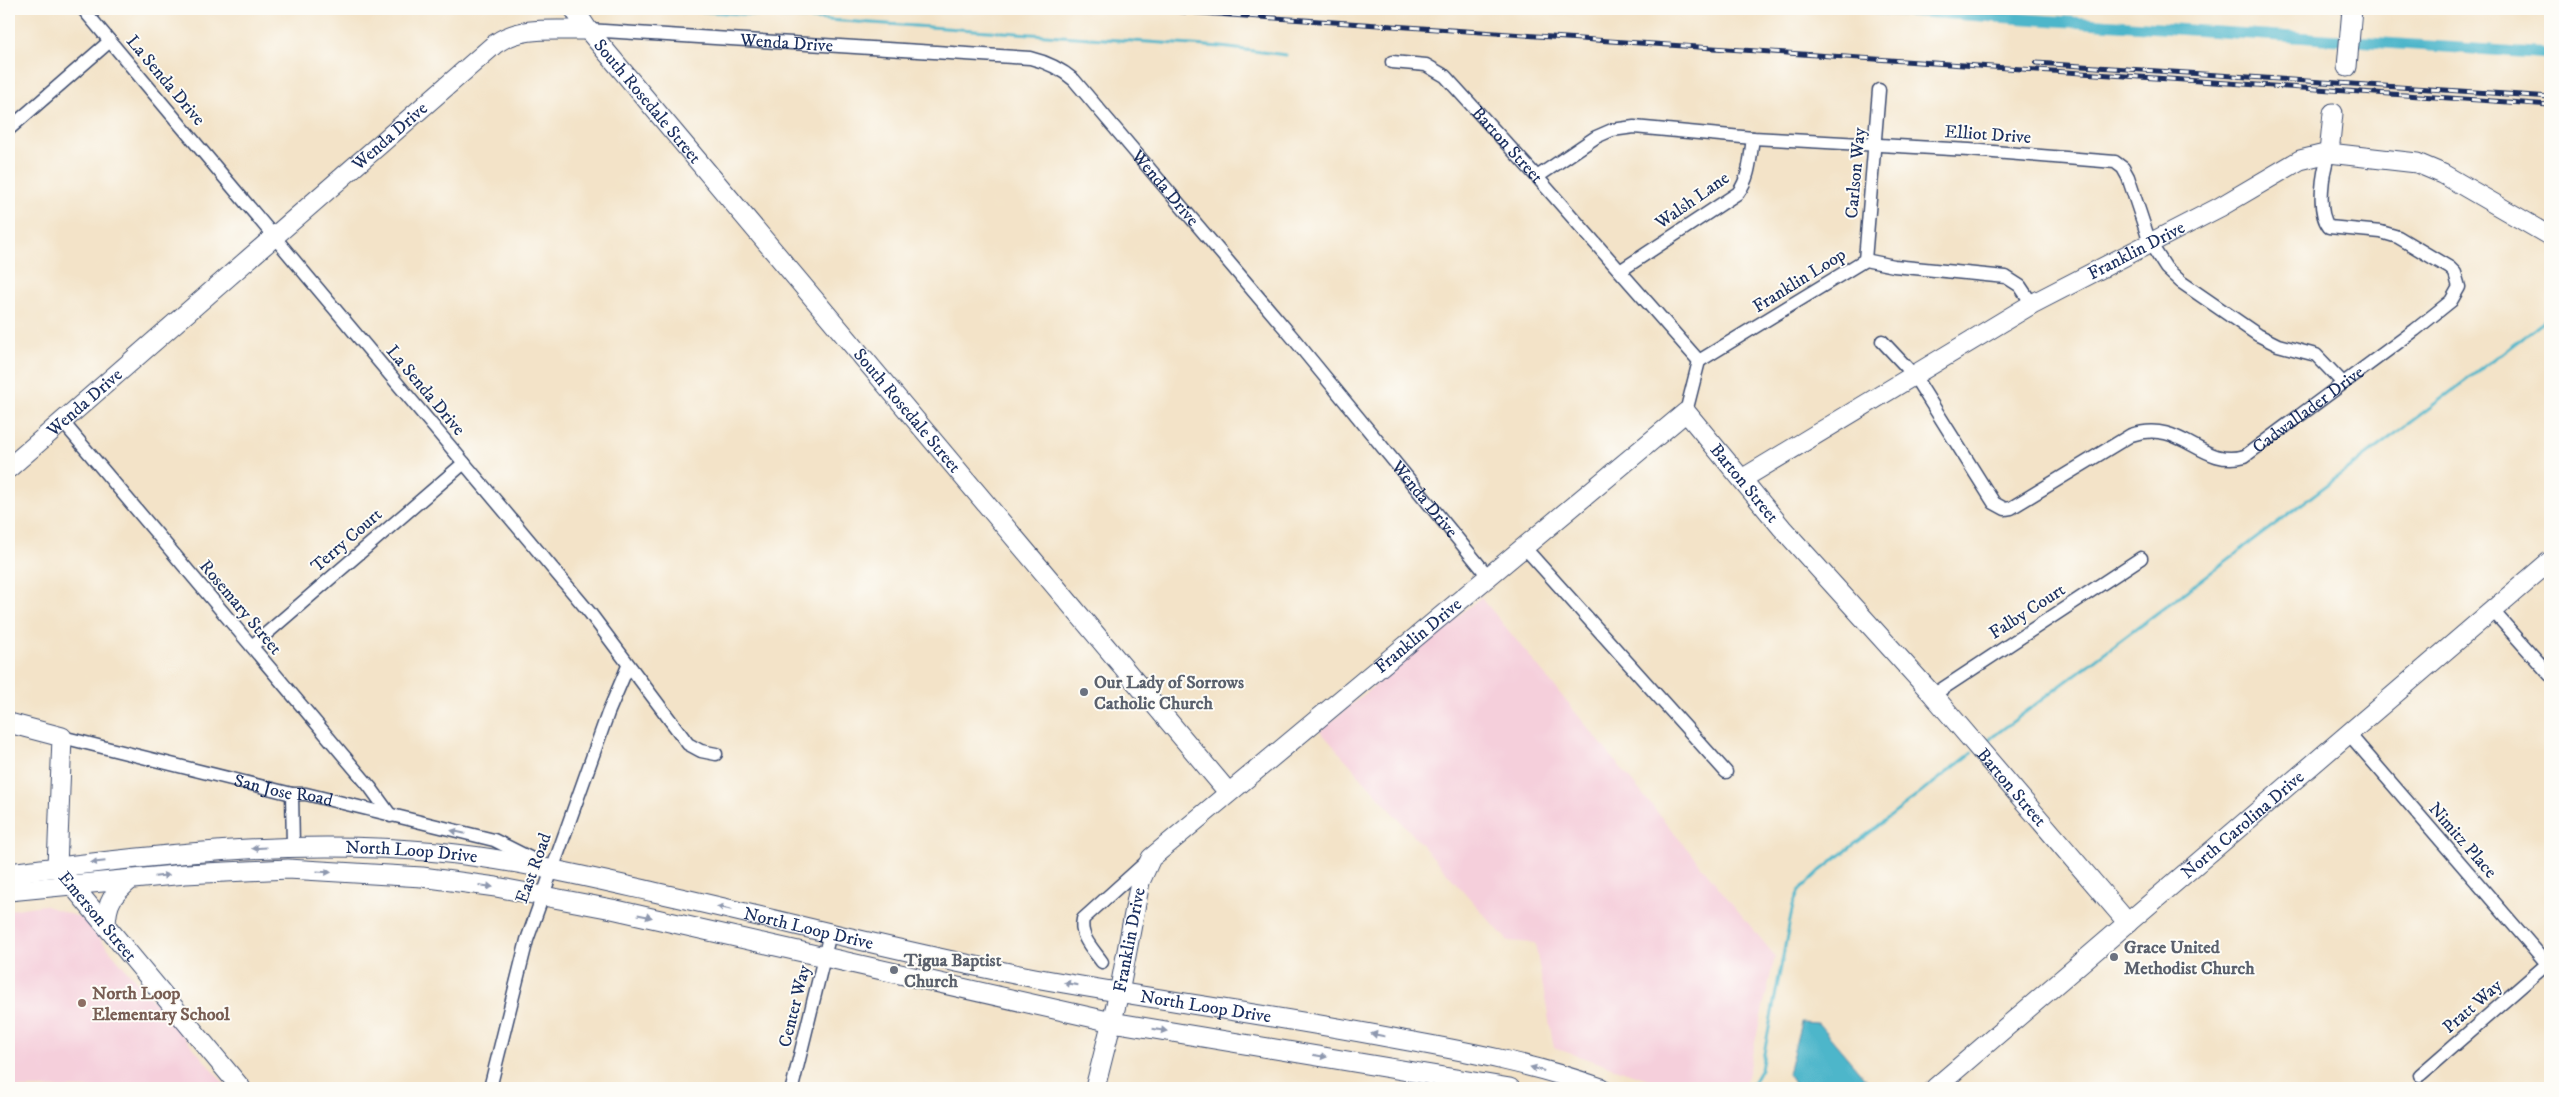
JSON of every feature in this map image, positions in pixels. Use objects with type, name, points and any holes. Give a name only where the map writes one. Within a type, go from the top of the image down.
[{"type":"street","name":"La Senda Drive","points":[[83,9],[596,620],[628,666],[691,746],[716,754]]},
{"type":"street","name":"South Rosedale Street","points":[[574,9],[588,30],[1228,792]]},
{"type":"street","points":[[2348,60],[2352,9]]},
{"type":"street","name":"Wenda Drive","points":[[9,468],[507,35],[521,31],[588,30],[1030,58],[1060,68],[1080,87],[1287,332],[1488,576]]},
{"type":"street","points":[[9,129],[110,41]]},
{"type":"street","name":"Barton Street","points":[[1392,62],[1426,65],[1446,76],[1538,177],[1699,361]]},
{"type":"street","name":"Carlson Way","points":[[1865,260],[1879,90]]},
{"type":"street","name":"Cadwallader Drive","points":[[1882,341],[1913,374],[1994,503],[2005,509],[2011,508],[2131,435],[2142,432],[2154,430],[2173,435],[2220,458],[2231,459],[2245,456],[2451,301],[2459,287],[2455,273],[2450,268],[2398,237],[2382,232],[2329,227],[2322,215],[2322,203],[2324,166],[2329,153],[2333,112]]},
{"type":"street","name":"Elliot Drive","points":[[1538,177],[1596,137],[1624,128],[1753,138],[2068,157],[2115,162],[2123,168],[2128,177],[2150,243],[2166,268],[2181,282],[2258,335],[2278,345],[2316,354],[2343,383]]},
{"type":"street","name":"Walsh Lane","points":[[1620,271],[1738,193],[1744,185],[1749,172],[1753,138]]},
{"type":"street","name":"Franklin Drive","points":[[1742,479],[1913,374],[2032,304],[2220,207],[2300,160],[2329,153],[2417,163],[2443,174],[2550,236]]},
{"type":"street","name":"Franklin Loop","points":[[1699,361],[1865,260],[1894,266],[2006,277],[2020,286],[2032,304]]},
{"type":"street","points":[[1686,412],[1699,361]]},
{"type":"street","name":"Franklin Drive","points":[[1102,962],[1085,938],[1082,931],[1083,919],[1228,792],[1686,412]]},
{"type":"street","name":"Barton Street","points":[[1686,412],[1815,565],[1933,695],[2128,923]]},
{"type":"street","name":"Rosemary Street","points":[[62,421],[252,646],[391,816]]},
{"type":"street","name":"Terry Court","points":[[252,646],[464,462]]},
{"type":"street","points":[[1524,546],[1726,772]]},
{"type":"street","name":"Falby Court","points":[[1933,695],[2141,558]]},
{"type":"street","name":"North Carolina Drive","points":[[1935,1088],[2550,561]]},
{"type":"street","points":[[2493,611],[2550,675]]},
{"type":"street","name":"East Road","points":[[490,1088],[527,940],[541,897],[608,713],[628,666]]},
{"type":"street","name":"San Jose Road","points":[[9,723],[292,794],[306,794],[494,840],[552,869]]},
{"type":"street","name":"Nimitz Place","points":[[2349,734],[2549,966]]},
{"type":"street","name":"Emerson Street","points":[[62,737],[56,867],[73,884],[241,1088]]},
{"type":"street","points":[[292,794],[293,846]]},
{"type":"street","name":"North Loop Drive","points":[[9,873],[201,851],[293,846],[360,847],[441,852],[552,869],[1014,974],[1388,1037],[1511,1062],[1590,1086]]},
{"type":"street","name":"Franklin Drive","points":[[1095,1088],[1119,993],[1140,882],[1151,858]]},
{"type":"street","name":"North Loop Drive","points":[[9,891],[184,874],[288,870],[422,877],[496,887],[622,911],[1112,1022],[1510,1088]]},
{"type":"street","points":[[106,925],[106,910],[112,895],[131,879]]},
{"type":"street","name":"Center Way","points":[[792,1088],[830,933]]},
{"type":"street","name":"Pratt Way","points":[[2420,1075],[2549,966]]},
{"type":"shaded area","points":[[1481,597],[1775,956],[1746,1081],[1739,1088],[1675,1088],[1554,1048],[1535,943],[1508,941],[1320,731]]},
{"type":"shaded area","name":"North Loop Elementary School","points":[[43,905],[82,918],[228,1088],[9,1088],[9,910]]},
{"type":"water","points":[[1801,1022],[1818,1023],[1873,1088],[1797,1088],[1788,1074]]},
{"type":"waterway","points":[[668,9],[1221,47],[1286,55]]},
{"type":"waterway","points":[[1876,9],[2550,54]]},
{"type":"waterway","points":[[1987,741],[2550,317]]},
{"type":"waterway","points":[[1750,1088],[1761,1069],[1793,905],[1799,891],[1820,871],[1972,753]]},
{"type":"railway","points":[[1142,9],[2550,105]]},
{"type":"railway","points":[[2036,63],[2550,97]]},
{"type":"place","name":"Our Lady of Sorrows Catholic Church","points":[[1084,692]]},
{"type":"place","name":"Grace United Methodist Church","points":[[2114,957]]},
{"type":"place","name":"Tigua Baptist Church","points":[[894,970]]},
{"type":"place","name":"North Loop Elementary School","points":[[82,1003]]}]
